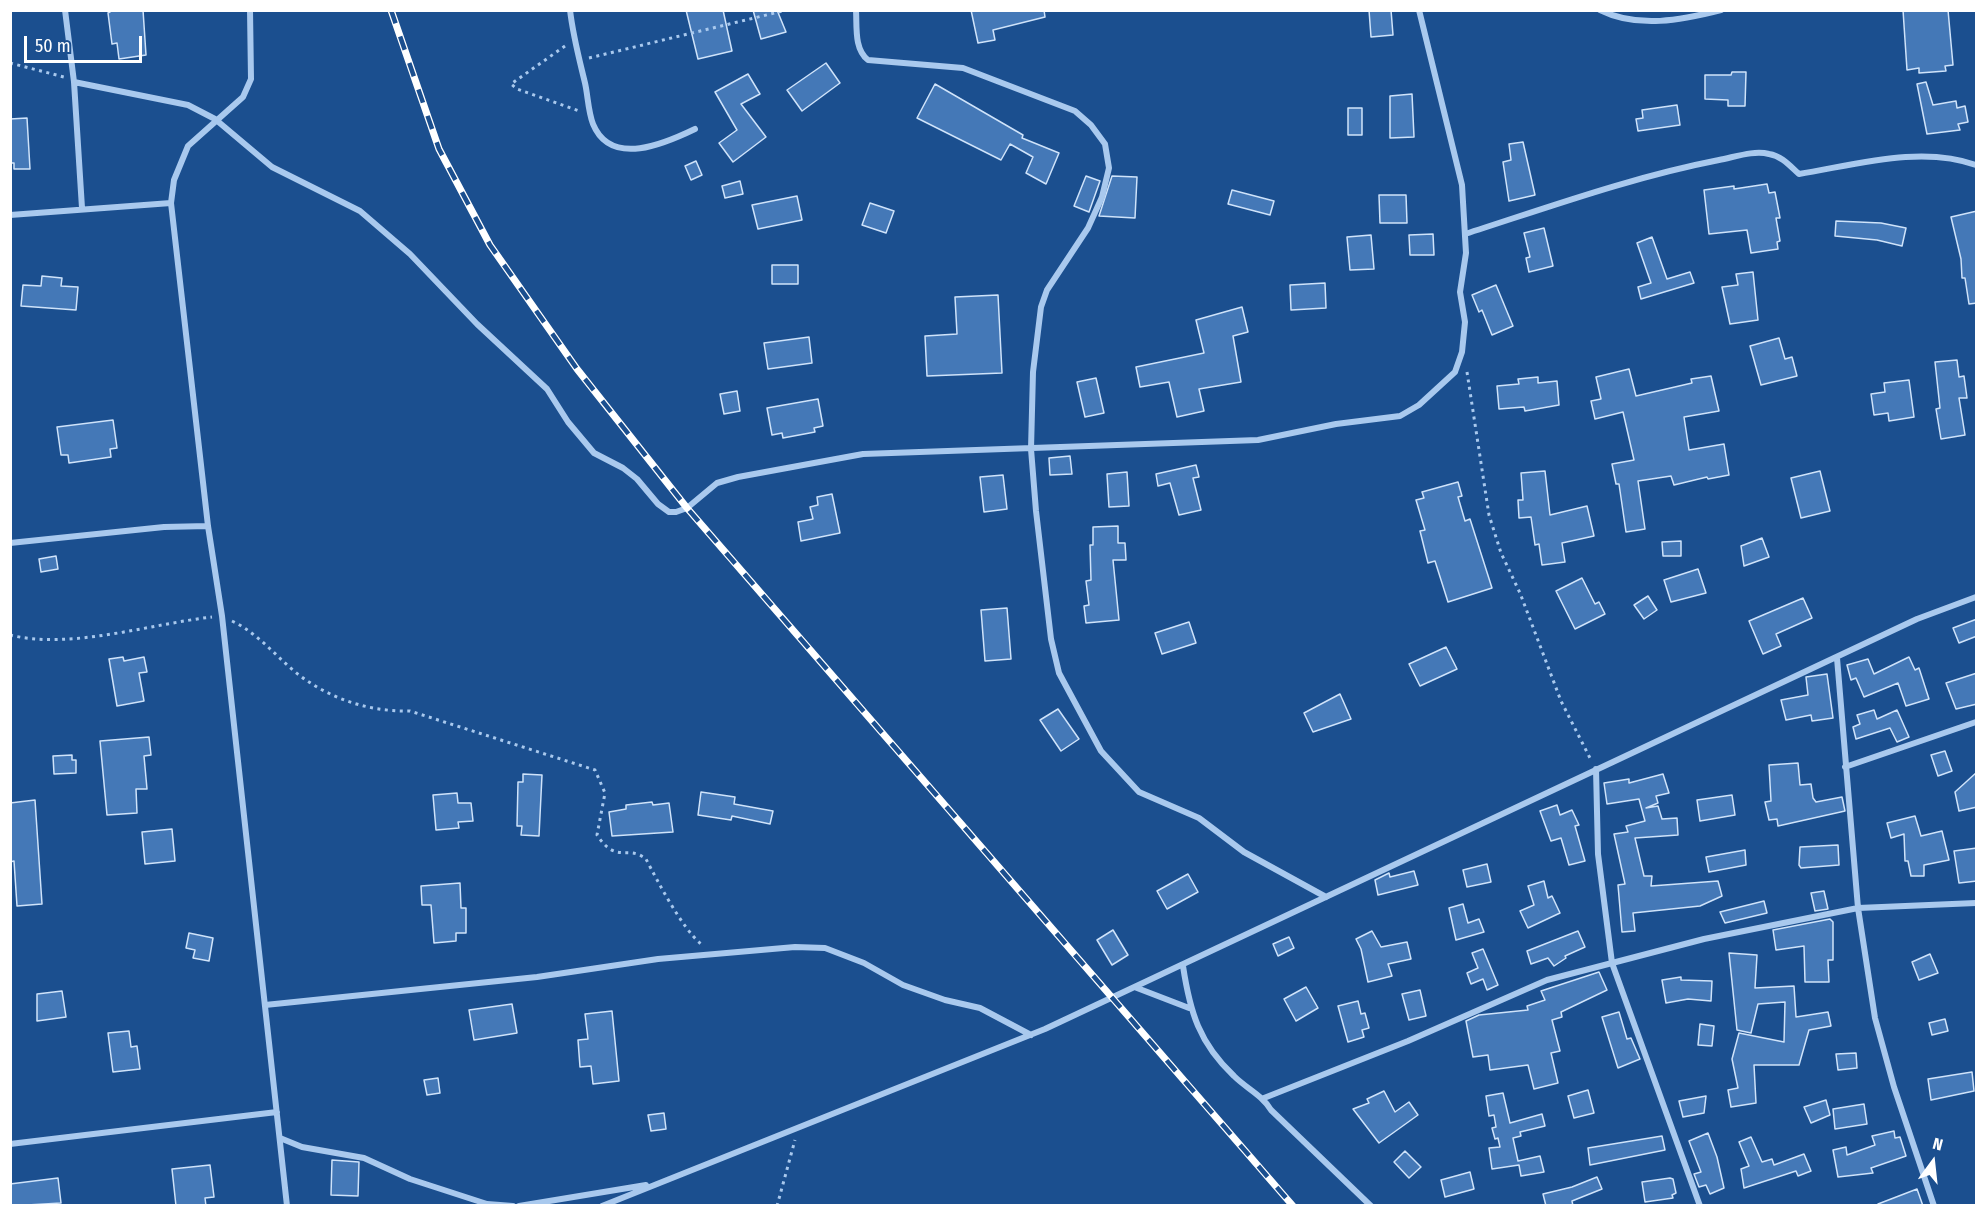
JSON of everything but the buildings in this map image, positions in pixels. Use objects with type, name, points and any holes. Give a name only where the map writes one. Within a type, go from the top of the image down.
[{"type":"street","points":[[65,10],[74,82],[82,208]]},
{"type":"street","points":[[250,10],[251,79],[243,97],[215,119],[188,146],[174,180],[171,203],[208,526],[222,616],[287,1206]]},
{"type":"street","points":[[570,10],[574,40],[591,117],[601,136],[625,148],[641,149],[669,141],[695,129]]},
{"type":"street","points":[[856,10],[858,45],[861,54],[868,60],[963,68],[1075,111],[1092,125],[1105,144],[1109,168],[1102,197],[1088,228],[1047,290],[1041,307],[1033,372],[1031,449],[1051,639],[1059,673],[1101,751],[1139,792],[1199,818],[1244,852],[1326,897]]},
{"type":"street","points":[[74,82],[188,105],[215,119],[272,167],[360,211],[410,254],[477,324],[547,389],[574,430],[594,453],[630,474],[658,504],[669,512],[680,512],[717,483],[863,454],[1258,440],[1336,424],[1400,416],[1442,385],[1455,372],[1462,352],[1465,322],[1460,292],[1466,253],[1462,185],[1419,10]]},
{"type":"street","points":[[1600,10],[1640,21],[1663,22],[1721,10]]},
{"type":"street","points":[[1465,234],[1596,190],[1689,166],[1754,153],[1769,154],[1785,161],[1798,174],[1889,160],[1937,156],[1955,158],[1977,165]]},
{"type":"street","points":[[10,215],[171,203]]},
{"type":"street","points":[[10,543],[164,527],[208,526]]},
{"type":"street","points":[[602,1206],[1031,1035],[1137,988],[1596,769],[1837,658],[1917,618],[1977,597]]},
{"type":"street","points":[[1837,658],[1858,908],[1875,1018],[1894,1087],[1934,1206]]},
{"type":"street","points":[[1845,767],[1977,722]]},
{"type":"street","points":[[1596,769],[1598,854],[1612,963],[1700,1205],[1692,1206]]},
{"type":"street","points":[[1264,1098],[1408,1041],[1547,980],[1704,939],[1858,908],[1977,903]]},
{"type":"street","points":[[265,1005],[537,977],[658,959],[795,947],[825,948],[864,963],[903,985],[945,1000],[980,1008],[1031,1035]]},
{"type":"street","points":[[1182,966],[1189,1008],[1220,1061],[1236,1078],[1264,1098],[1271,1110],[1371,1206]]},
{"type":"street","points":[[1137,988],[1189,1008]]},
{"type":"street","points":[[10,1144],[277,1112]]},
{"type":"street","points":[[280,1138],[302,1147],[364,1158],[411,1179],[487,1204],[513,1206]]},
{"type":"street","points":[[519,1206],[655,1184]]},
{"type":"path","points":[[579,60],[788,10]]},
{"type":"path","points":[[574,40],[511,84],[517,89],[591,117]]},
{"type":"path","points":[[10,63],[63,76],[74,82]]},
{"type":"path","points":[[1462,352],[1469,378],[1489,515],[1501,553],[1520,592],[1561,701],[1596,769]]},
{"type":"path","points":[[10,634],[33,640],[84,638],[222,616],[249,629],[313,685],[354,704],[389,712],[410,711],[595,770],[605,794],[597,835],[605,848],[616,854],[640,854],[646,859],[693,937],[714,955]]},
{"type":"path","points":[[777,1206],[799,1127]]},
{"type":"railway","points":[[391,10],[439,149],[490,245],[577,369],[687,508],[1293,1206]]}]
